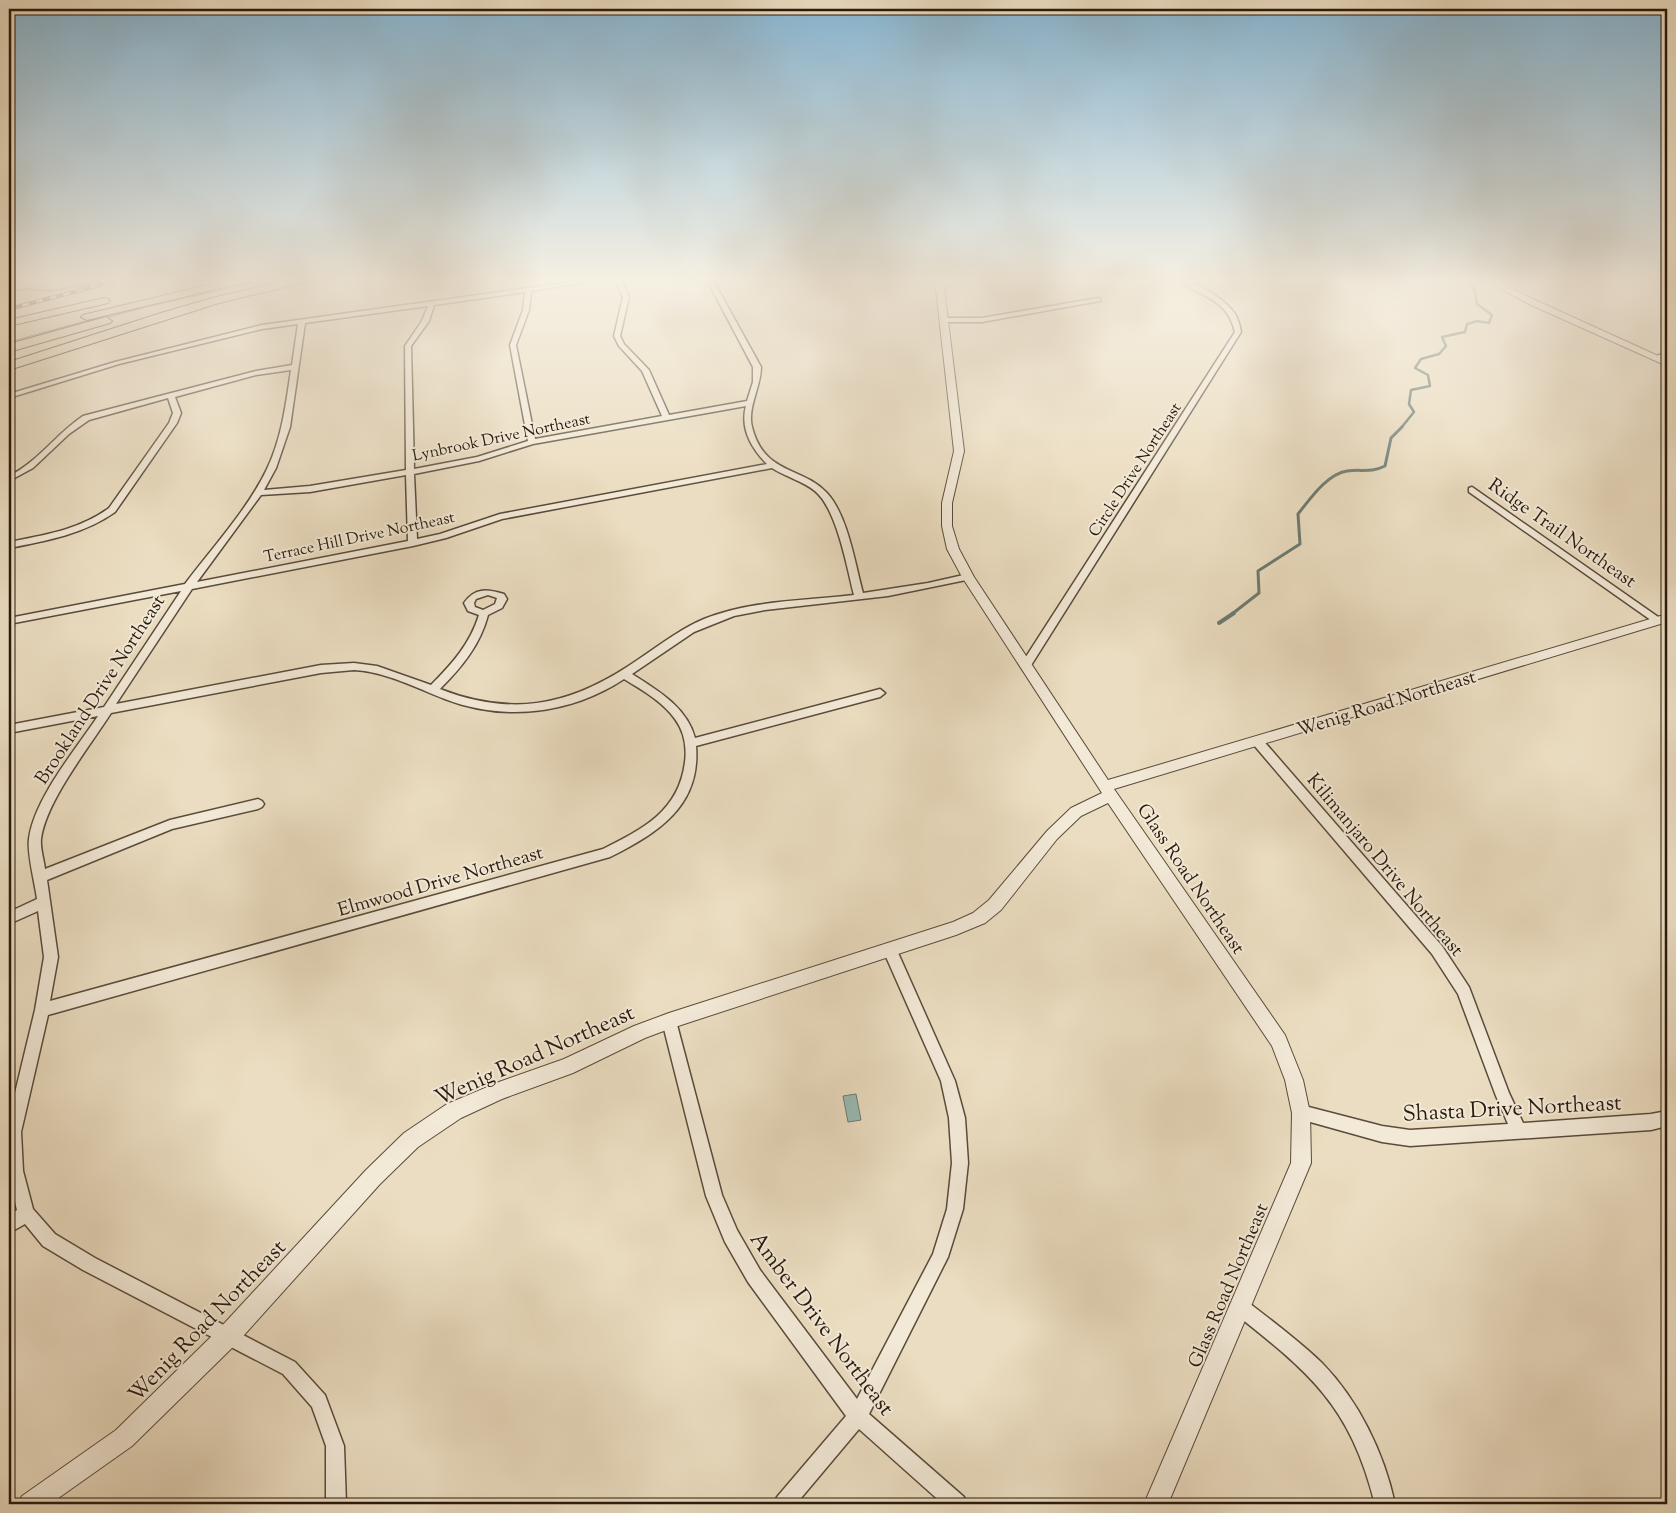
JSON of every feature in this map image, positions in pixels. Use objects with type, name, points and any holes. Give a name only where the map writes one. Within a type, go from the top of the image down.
[{"type":"highway","points":[[9,366],[56,351]]},
{"type":"street","points":[[9,396],[117,362],[164,351]]},
{"type":"street","name":"Brookland Drive Northeast","points":[[297,351],[282,440],[277,456],[258,493],[188,587],[52,794],[40,819],[35,840],[51,957],[42,1010],[13,1132],[15,1172],[26,1214],[49,1240],[90,1264],[289,1368],[319,1401],[334,1446],[336,1504]]},
{"type":"street","points":[[408,351],[413,542]]},
{"type":"street","points":[[514,351],[532,442]]},
{"type":"street","points":[[627,351],[645,370],[667,418]]},
{"type":"street","points":[[748,351],[757,367],[758,378],[750,403],[747,425],[761,452],[773,465],[813,485],[832,506],[860,597]]},
{"type":"street","name":"Glass Road Northeast","points":[[948,351],[959,451],[947,504],[947,526],[952,549],[968,577],[1108,791],[1279,1041],[1294,1080],[1301,1114],[1301,1163],[1156,1504]]},
{"type":"street","name":"Circle Drive Northeast","points":[[1026,665],[1226,351]]},
{"type":"street","points":[[1641,351],[1667,363]]},
{"type":"street","points":[[1655,357],[1667,355]]},
{"type":"street","points":[[9,479],[28,470],[73,426],[86,418],[256,373],[294,367]]},
{"type":"street","points":[[9,545],[73,531],[87,526],[112,510],[173,422],[177,414],[172,395]]},
{"type":"street","name":"Lynbrook Drive Northeast","points":[[258,493],[310,489],[410,472],[479,459],[532,442],[750,403]]},
{"type":"street","name":"Terrace Hill Drive Northeast","points":[[9,621],[443,536],[500,517],[773,465]]},
{"type":"street","name":"Ridge Trail Northeast","points":[[1472,490],[1663,619]]},
{"type":"street","points":[[9,730],[322,670],[359,667],[386,673],[474,704],[514,708],[539,706],[578,696],[602,687],[681,636],[722,616],[750,610],[926,587],[968,577]]},
{"type":"street","points":[[432,690],[454,669],[471,647],[481,626],[484,613]]},
{"type":"street","name":"Wenig Road Northeast","points":[[30,1504],[124,1438],[228,1336],[372,1177],[411,1140],[454,1111],[499,1091],[567,1067],[640,1032],[669,1021],[890,950],[980,918],[995,905],[1052,835],[1076,812],[1108,791],[1257,741],[1663,619]]},
{"type":"street","name":"Elmwood Drive Northeast","points":[[42,1010],[606,853],[640,837],[665,817],[684,793],[691,769],[691,743],[684,724],[672,708],[623,674]]},
{"type":"street","points":[[691,743],[880,693]]},
{"type":"street","name":"Kilimanjaro Drive Northeast","points":[[1257,741],[1431,942],[1452,971],[1464,991],[1503,1096],[1519,1131]]},
{"type":"street","points":[[40,877],[170,825],[258,804]]},
{"type":"street","points":[[9,918],[44,902]]},
{"type":"street","points":[[784,1504],[858,1416],[940,1257],[956,1209],[960,1163],[957,1118],[948,1081],[890,950]]},
{"type":"street","name":"Amber Drive Northeast","points":[[669,1021],[714,1196],[730,1236],[754,1276],[858,1416],[957,1504]]},
{"type":"street","name":"Shasta Drive Northeast","points":[[1301,1114],[1382,1134],[1410,1138],[1651,1122],[1667,1119]]},
{"type":"street","points":[[9,1225],[26,1214]]},
{"type":"street","points":[[1239,1306],[1284,1342],[1326,1380],[1362,1435],[1377,1472],[1384,1504]]},
{"type":"water","points":[[856,1094],[861,1120],[848,1122],[843,1096]]},
{"type":"waterway","points":[[1401,428],[1414,412],[1409,404],[1411,390],[1430,386],[1428,375],[1415,368],[1421,359],[1439,354],[1442,351]]},
{"type":"waterway","points":[[1232,614],[1259,593],[1258,571],[1300,544],[1298,514],[1314,495],[1326,482],[1340,473],[1371,470],[1385,466],[1391,438],[1401,428]]},
{"type":"waterway","points":[[1219,623],[1234,613]]}]
